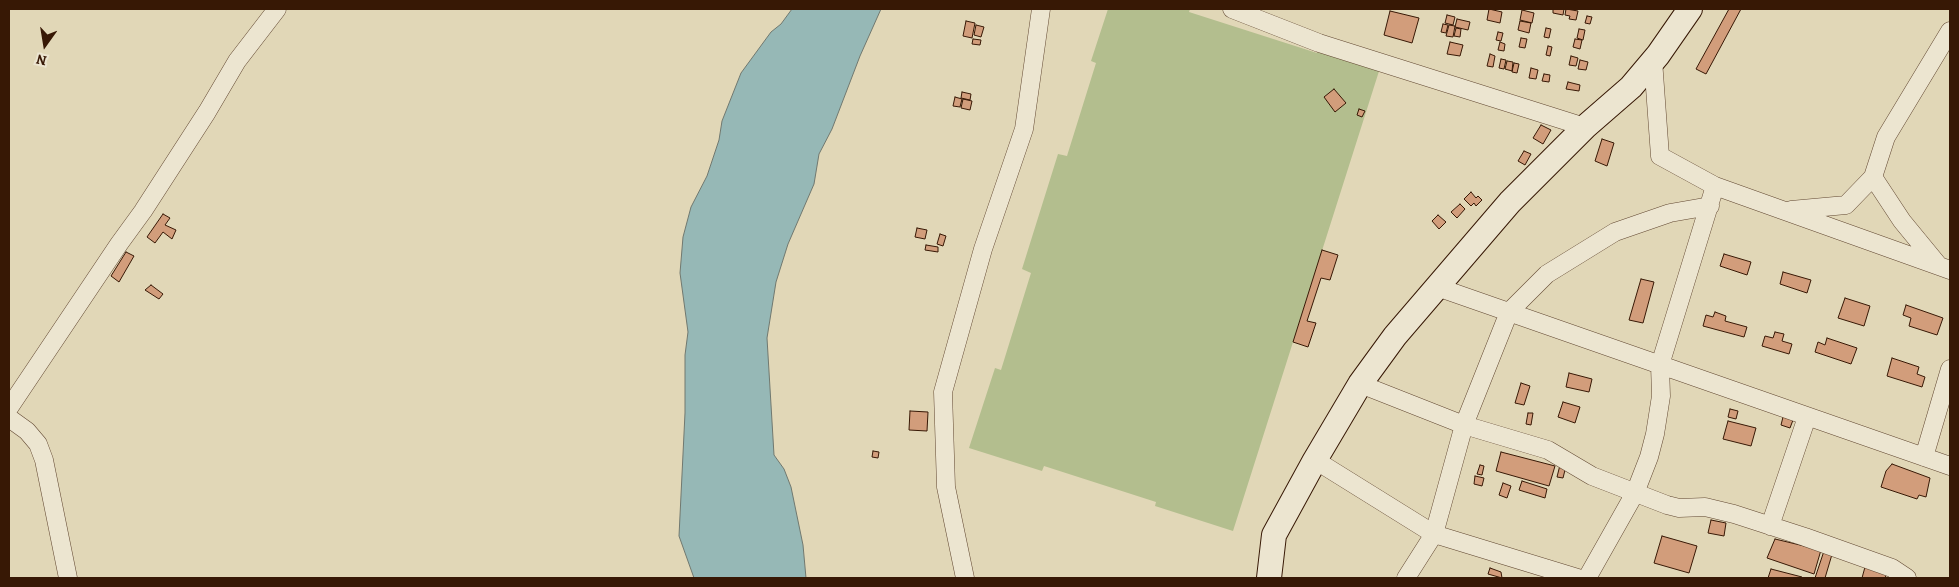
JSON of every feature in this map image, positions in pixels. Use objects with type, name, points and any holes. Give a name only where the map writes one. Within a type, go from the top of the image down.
[{"type":"street","points":[[9,408],[149,202],[207,112],[237,61],[277,9]]},
{"type":"street","points":[[965,578],[946,487],[943,392],[983,249],[1024,129],[1041,9]]},
{"type":"street","points":[[1232,9],[1320,43],[1585,127]]},
{"type":"street","points":[[1269,578],[1274,535],[1314,460],[1360,384],[1395,336],[1510,202],[1585,127],[1631,87],[1654,60],[1690,9]]},
{"type":"street","points":[[1784,210],[1846,205],[1874,177],[1886,137],[1950,31]]},
{"type":"street","points":[[1654,60],[1660,156],[1715,186],[1945,268]]},
{"type":"street","points":[[1874,177],[1902,221],[1945,268]]},
{"type":"street","points":[[1587,578],[1635,493],[1650,457],[1661,396],[1660,365],[1715,186]]},
{"type":"street","points":[[1407,577],[1434,534],[1464,425],[1509,312],[1547,274],[1614,232],[1670,213],[1710,206]]},
{"type":"street","points":[[1437,287],[1950,466]]},
{"type":"street","points":[[1924,457],[1950,369]]},
{"type":"street","points":[[1360,384],[1464,425],[1548,450],[1592,476],[1668,505],[1679,508],[1710,508],[1770,526],[1892,568],[1907,578]]},
{"type":"street","points":[[1770,526],[1807,417]]},
{"type":"street","points":[[9,418],[26,431],[38,444],[44,460],[68,578]]},
{"type":"street","points":[[1314,460],[1434,534],[1578,578]]},
{"type":"green space","points":[[1108,9],[1190,9],[1189,12],[1317,53],[1319,48],[1380,68],[1233,531],[1155,506],[1156,502],[1044,466],[1042,471],[969,448],[995,368],[1001,370],[1031,273],[1022,269],[1058,154],[1067,156],[1096,63],[1091,61]]},
{"type":"water","points":[[792,9],[881,9],[860,56],[832,129],[819,154],[814,184],[788,244],[776,282],[767,338],[774,455],[784,469],[791,487],[803,545],[806,578],[694,578],[679,536],[685,413],[685,355],[688,332],[680,273],[683,237],[691,207],[707,176],[719,140],[722,121],[741,73],[771,32],[781,24]]},
{"type":"building","points":[[1489,9],[1502,12],[1500,23],[1487,20]]},
{"type":"building","points":[[1553,9],[1564,9],[1563,15],[1553,13]]},
{"type":"building","points":[[1566,9],[1578,11],[1576,20],[1569,19],[1570,16],[1565,15]]},
{"type":"building","points":[[1729,9],[1741,9],[1706,74],[1696,69]]},
{"type":"building","points":[[1522,10],[1534,13],[1532,23],[1520,20]]},
{"type":"building","points":[[1390,11],[1419,18],[1412,43],[1384,35]]},
{"type":"building","points":[[1447,15],[1455,17],[1453,25],[1445,23]]},
{"type":"building","points":[[1587,16],[1592,17],[1590,24],[1585,23]]},
{"type":"building","points":[[1457,19],[1470,22],[1468,30],[1455,27]]},
{"type":"building","points":[[966,21],[975,23],[972,38],[963,36]]},
{"type":"building","points":[[1520,21],[1531,23],[1529,33],[1518,30]]},
{"type":"building","points":[[1443,24],[1448,25],[1446,33],[1441,32]]},
{"type":"building","points":[[976,25],[984,27],[981,37],[974,35]]},
{"type":"building","points":[[1449,25],[1455,26],[1453,37],[1446,36]]},
{"type":"building","points":[[1456,28],[1461,29],[1460,37],[1454,36]]},
{"type":"building","points":[[1546,28],[1551,29],[1549,38],[1544,37]]},
{"type":"building","points":[[1579,29],[1585,30],[1583,40],[1577,38]]},
{"type":"building","points":[[1498,32],[1503,33],[1501,41],[1496,40]]},
{"type":"building","points":[[1521,38],[1527,39],[1525,48],[1519,47]]},
{"type":"building","points":[[973,39],[981,40],[980,45],[972,44]]},
{"type":"building","points":[[1575,39],[1582,40],[1580,49],[1573,47]]},
{"type":"building","points":[[1450,42],[1463,45],[1460,56],[1447,54]]},
{"type":"building","points":[[1500,42],[1505,44],[1504,51],[1498,50]]},
{"type":"building","points":[[1548,46],[1552,47],[1550,56],[1546,55]]},
{"type":"building","points":[[1490,54],[1495,56],[1493,67],[1487,66]]},
{"type":"building","points":[[1571,56],[1578,58],[1576,66],[1569,65]]},
{"type":"building","points":[[1501,59],[1506,60],[1504,69],[1499,68]]},
{"type":"building","points":[[1580,60],[1588,62],[1586,70],[1578,69]]},
{"type":"building","points":[[1507,61],[1513,62],[1512,71],[1505,69]]},
{"type":"building","points":[[1514,63],[1519,64],[1517,73],[1512,72]]},
{"type":"building","points":[[1531,68],[1538,70],[1536,79],[1529,78]]},
{"type":"building","points":[[1544,74],[1550,75],[1549,82],[1542,81]]},
{"type":"building","points":[[1568,82],[1580,85],[1579,91],[1566,89]]},
{"type":"building","points":[[1334,89],[1346,103],[1335,112],[1324,97]]},
{"type":"building","points":[[962,92],[971,94],[970,100],[961,98]]},
{"type":"building","points":[[955,97],[962,99],[960,107],[953,106]]},
{"type":"building","points":[[963,99],[972,101],[970,110],[961,108]]},
{"type":"building","points":[[1359,109],[1365,111],[1362,117],[1357,115]]},
{"type":"building","points":[[1541,125],[1551,130],[1543,144],[1533,138]]},
{"type":"building","points":[[1602,139],[1614,143],[1607,166],[1595,161]]},
{"type":"building","points":[[1524,151],[1531,154],[1525,165],[1518,161]]},
{"type":"building","points":[[1471,192],[1476,198],[1478,196],[1482,200],[1476,206],[1474,203],[1471,206],[1464,199]]},
{"type":"building","points":[[1460,204],[1465,209],[1457,218],[1451,212]]},
{"type":"building","points":[[163,214],[170,218],[165,225],[176,230],[172,239],[163,232],[155,243],[147,237]]},
{"type":"building","points":[[1438,215],[1446,222],[1439,229],[1432,221]]},
{"type":"building","points":[[917,228],[927,230],[925,239],[915,237]]},
{"type":"building","points":[[940,234],[946,236],[943,246],[937,244]]},
{"type":"building","points":[[926,245],[938,247],[938,252],[925,250]]},
{"type":"building","points":[[1322,250],[1338,255],[1330,280],[1321,278],[1307,321],[1316,323],[1308,347],[1293,342]]},
{"type":"building","points":[[126,252],[134,256],[119,282],[111,276]]},
{"type":"building","points":[[1724,254],[1751,262],[1747,275],[1720,266]]},
{"type":"building","points":[[1783,272],[1811,280],[1807,293],[1780,284]]},
{"type":"building","points":[[1641,279],[1654,282],[1643,323],[1629,320]]},
{"type":"building","points":[[151,285],[163,294],[159,299],[145,290]]},
{"type":"building","points":[[1845,298],[1870,306],[1864,326],[1838,318]]},
{"type":"building","points":[[1906,305],[1943,318],[1937,335],[1909,326],[1911,318],[1903,315]]},
{"type":"building","points":[[1715,312],[1726,316],[1725,321],[1747,327],[1744,337],[1703,326],[1706,315],[1713,317]]},
{"type":"building","points":[[1775,332],[1784,334],[1782,341],[1792,344],[1789,354],[1762,346],[1765,336],[1773,338]]},
{"type":"building","points":[[1827,338],[1857,348],[1851,364],[1815,352],[1818,342],[1825,345]]},
{"type":"building","points":[[1892,358],[1919,367],[1917,374],[1925,377],[1922,387],[1887,376]]},
{"type":"building","points":[[1569,373],[1592,379],[1589,392],[1566,387]]},
{"type":"building","points":[[1521,383],[1530,386],[1524,405],[1515,403]]},
{"type":"building","points":[[1563,402],[1580,407],[1575,423],[1558,417]]},
{"type":"building","points":[[1730,409],[1738,411],[1736,419],[1728,417]]},
{"type":"building","points":[[910,411],[928,412],[927,431],[909,430]]},
{"type":"building","points":[[1528,413],[1533,413],[1531,425],[1526,424]]},
{"type":"building","points":[[1783,417],[1793,420],[1790,428],[1781,425]]},
{"type":"building","points":[[1728,421],[1756,428],[1751,446],[1723,439]]},
{"type":"building","points":[[873,451],[879,452],[878,458],[872,457]]},
{"type":"building","points":[[1501,452],[1555,466],[1549,486],[1496,471]]},
{"type":"building","points":[[1892,464],[1930,478],[1926,497],[1919,495],[1917,499],[1881,487],[1886,471]]},
{"type":"building","points":[[1480,465],[1484,466],[1482,475],[1477,474]]},
{"type":"building","points":[[1560,465],[1566,466],[1563,478],[1557,477]]},
{"type":"building","points":[[1475,476],[1484,478],[1482,486],[1474,484]]},
{"type":"building","points":[[1522,481],[1547,489],[1545,498],[1519,490]]},
{"type":"building","points":[[1503,483],[1511,486],[1507,498],[1499,495]]},
{"type":"building","points":[[1711,520],[1726,523],[1724,536],[1708,533]]},
{"type":"building","points":[[1662,536],[1697,546],[1689,573],[1654,563]]},
{"type":"building","points":[[1775,539],[1821,550],[1814,574],[1767,558]]},
{"type":"building","points":[[1825,548],[1833,551],[1825,578],[1815,578]]},
{"type":"building","points":[[1865,567],[1887,573],[1885,578],[1862,578]]},
{"type":"building","points":[[1490,568],[1501,572],[1502,578],[1488,574]]},
{"type":"building","points":[[1771,569],[1802,577],[1802,578],[1768,578]]}]
